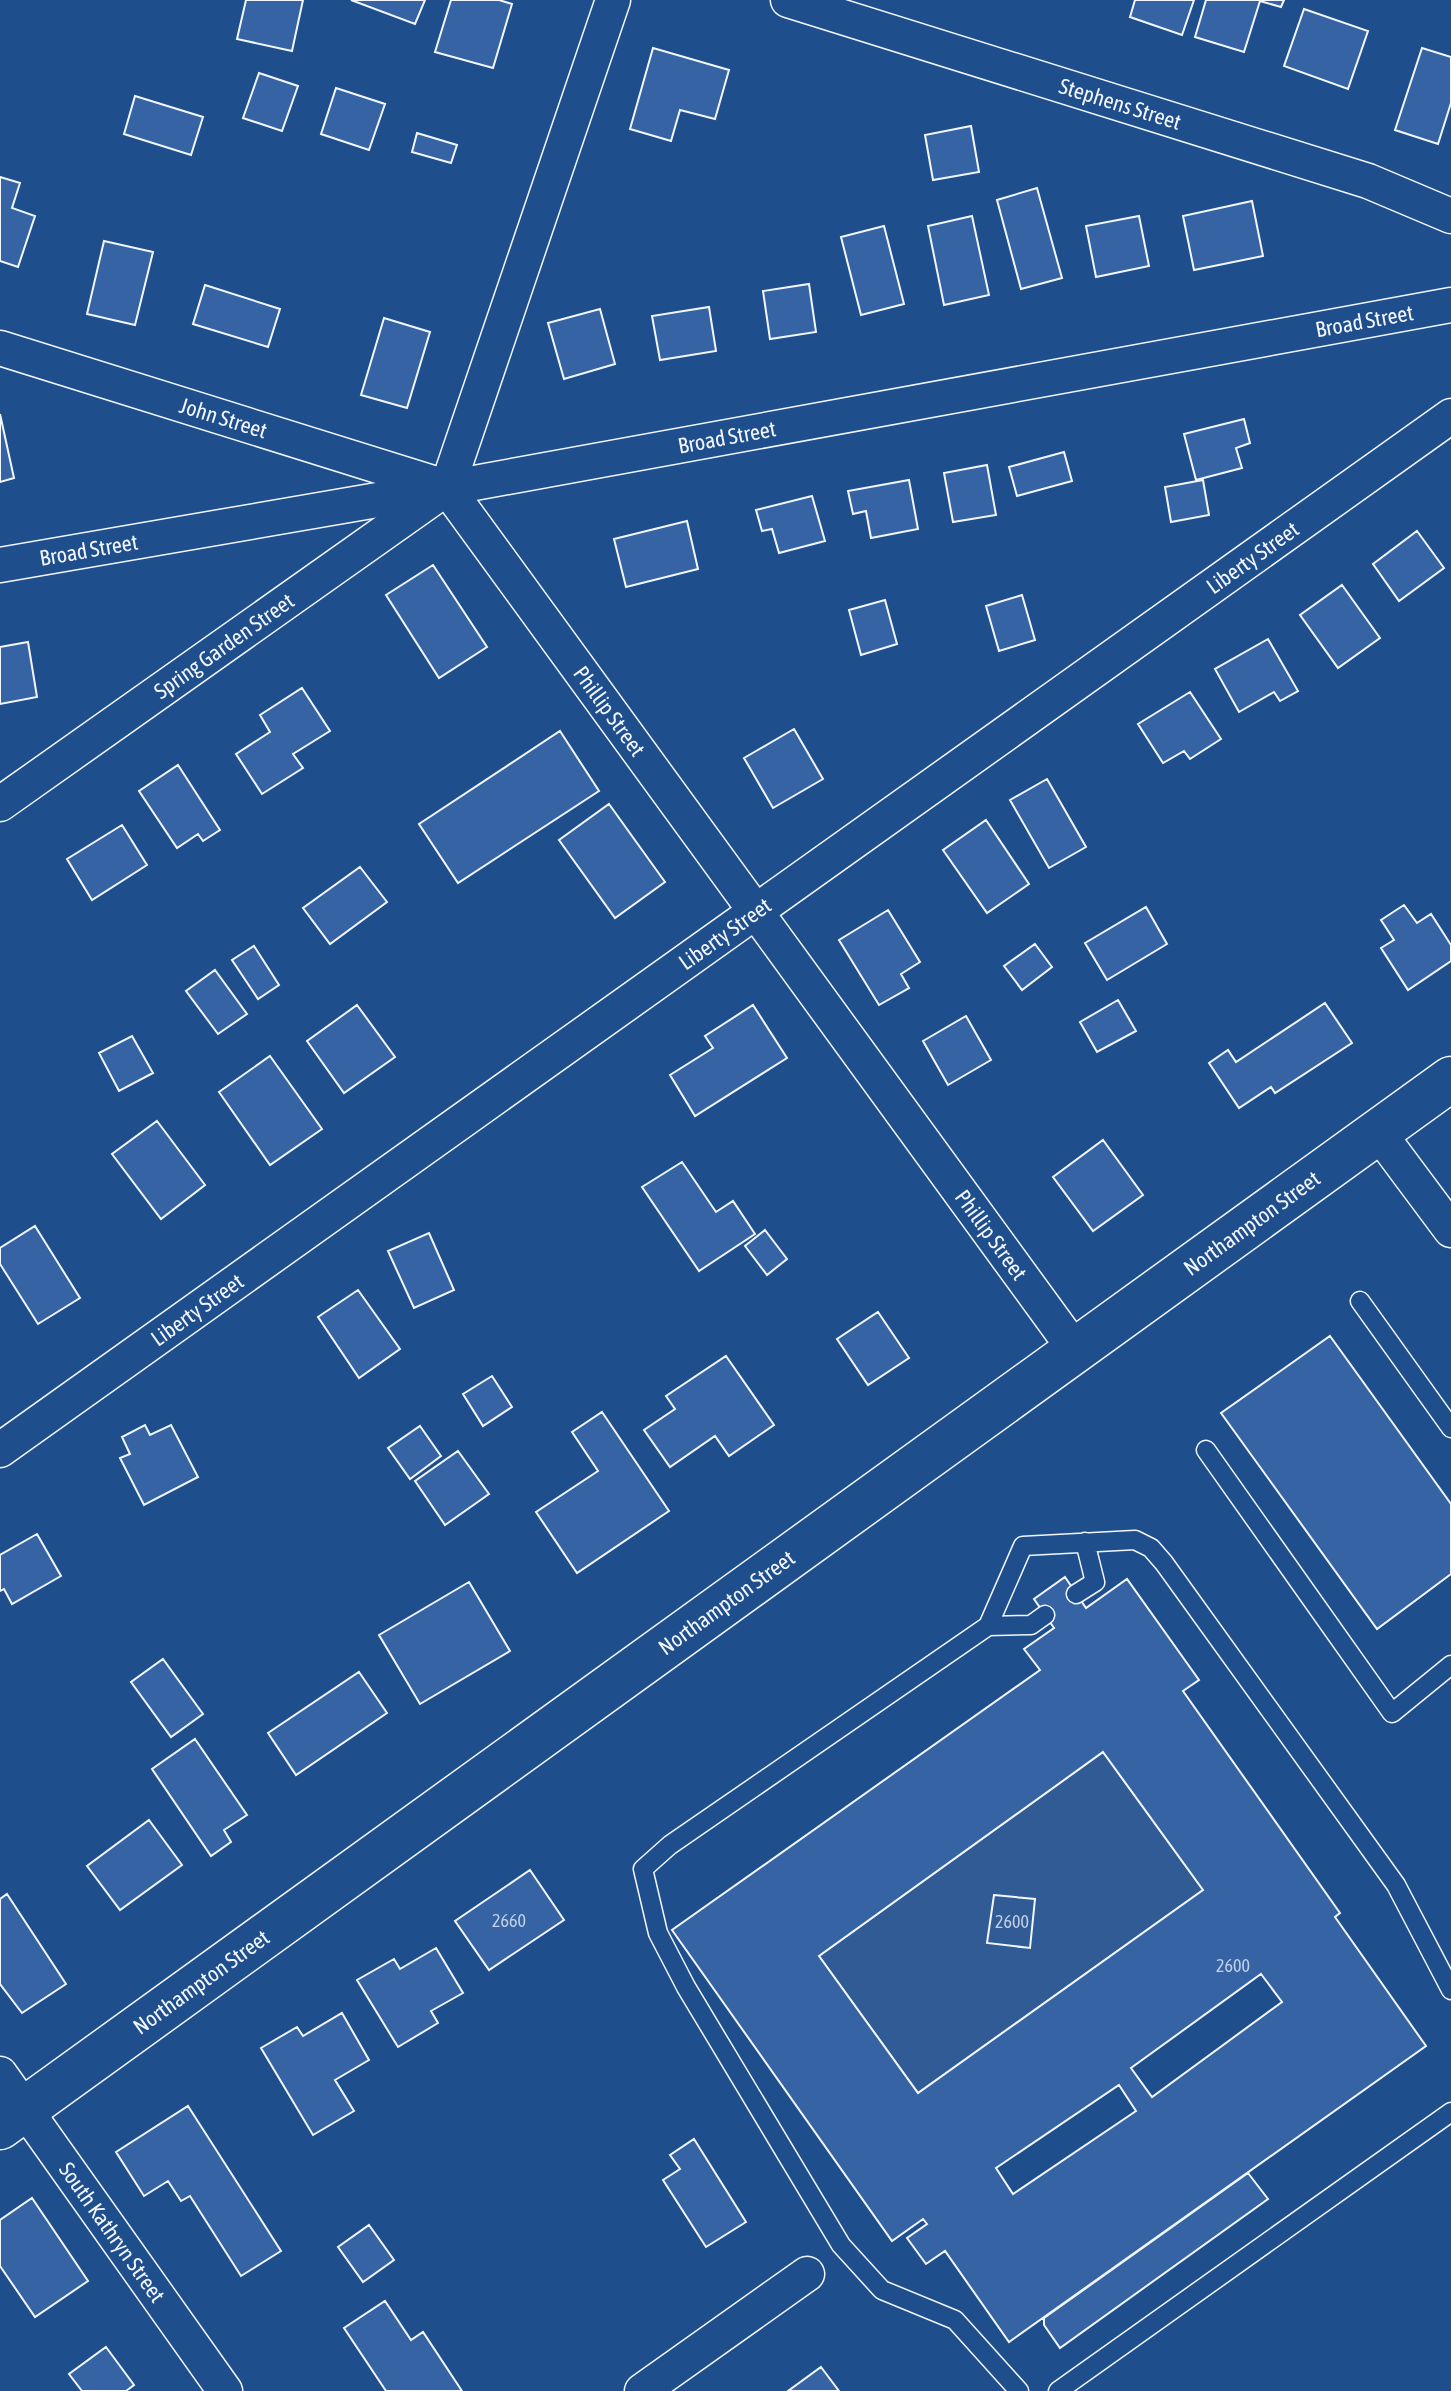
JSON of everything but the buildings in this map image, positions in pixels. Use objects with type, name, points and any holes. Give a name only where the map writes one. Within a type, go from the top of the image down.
[{"type":"street","points":[[447,488],[613,0]]},
{"type":"street","name":"Stephens Street","points":[[788,0],[1368,181],[1451,216]]},
{"type":"street","name":"Broad Street","points":[[0,565],[447,488],[1451,305]]},
{"type":"street","name":"John Street","points":[[0,348],[447,488]]},
{"type":"street","name":"Liberty Street","points":[[0,1450],[1451,416]]},
{"type":"street","name":"Spring Garden Street","points":[[0,804],[447,488]]},
{"type":"street","name":"Phillip Street","points":[[447,488],[1076,1351]]},
{"type":"street","name":"Northampton Street","points":[[12,2118],[1451,1079]]},
{"type":"street","points":[[1378,1132],[1451,1230]]},
{"type":"street","name":"South Kathryn Street","points":[[0,2074],[12,2118],[225,2391]]},
{"type":"street","points":[[642,2391],[807,2274]]},
{"type":"lane","points":[[1360,1301],[1451,1428]]},
{"type":"lane","points":[[1206,1450],[1392,1713],[1451,1665]]},
{"type":"lane","points":[[1019,2391],[955,2320],[882,2290],[841,2245],[686,1987],[658,1933],[643,1869],[670,1845],[988,1626],[1023,1546],[1135,1540],[1151,1548],[1164,1563],[1396,1885],[1451,1990]]},
{"type":"lane","points":[[1076,1594],[1095,1582],[1085,1542]]},
{"type":"lane","points":[[988,1626],[1031,1625],[1045,1615]]},
{"type":"lane","points":[[1058,2391],[1451,2112]]},
{"type":"shaded area","points":[[1103,1752],[1203,1890],[918,2093],[819,1956]]}]
